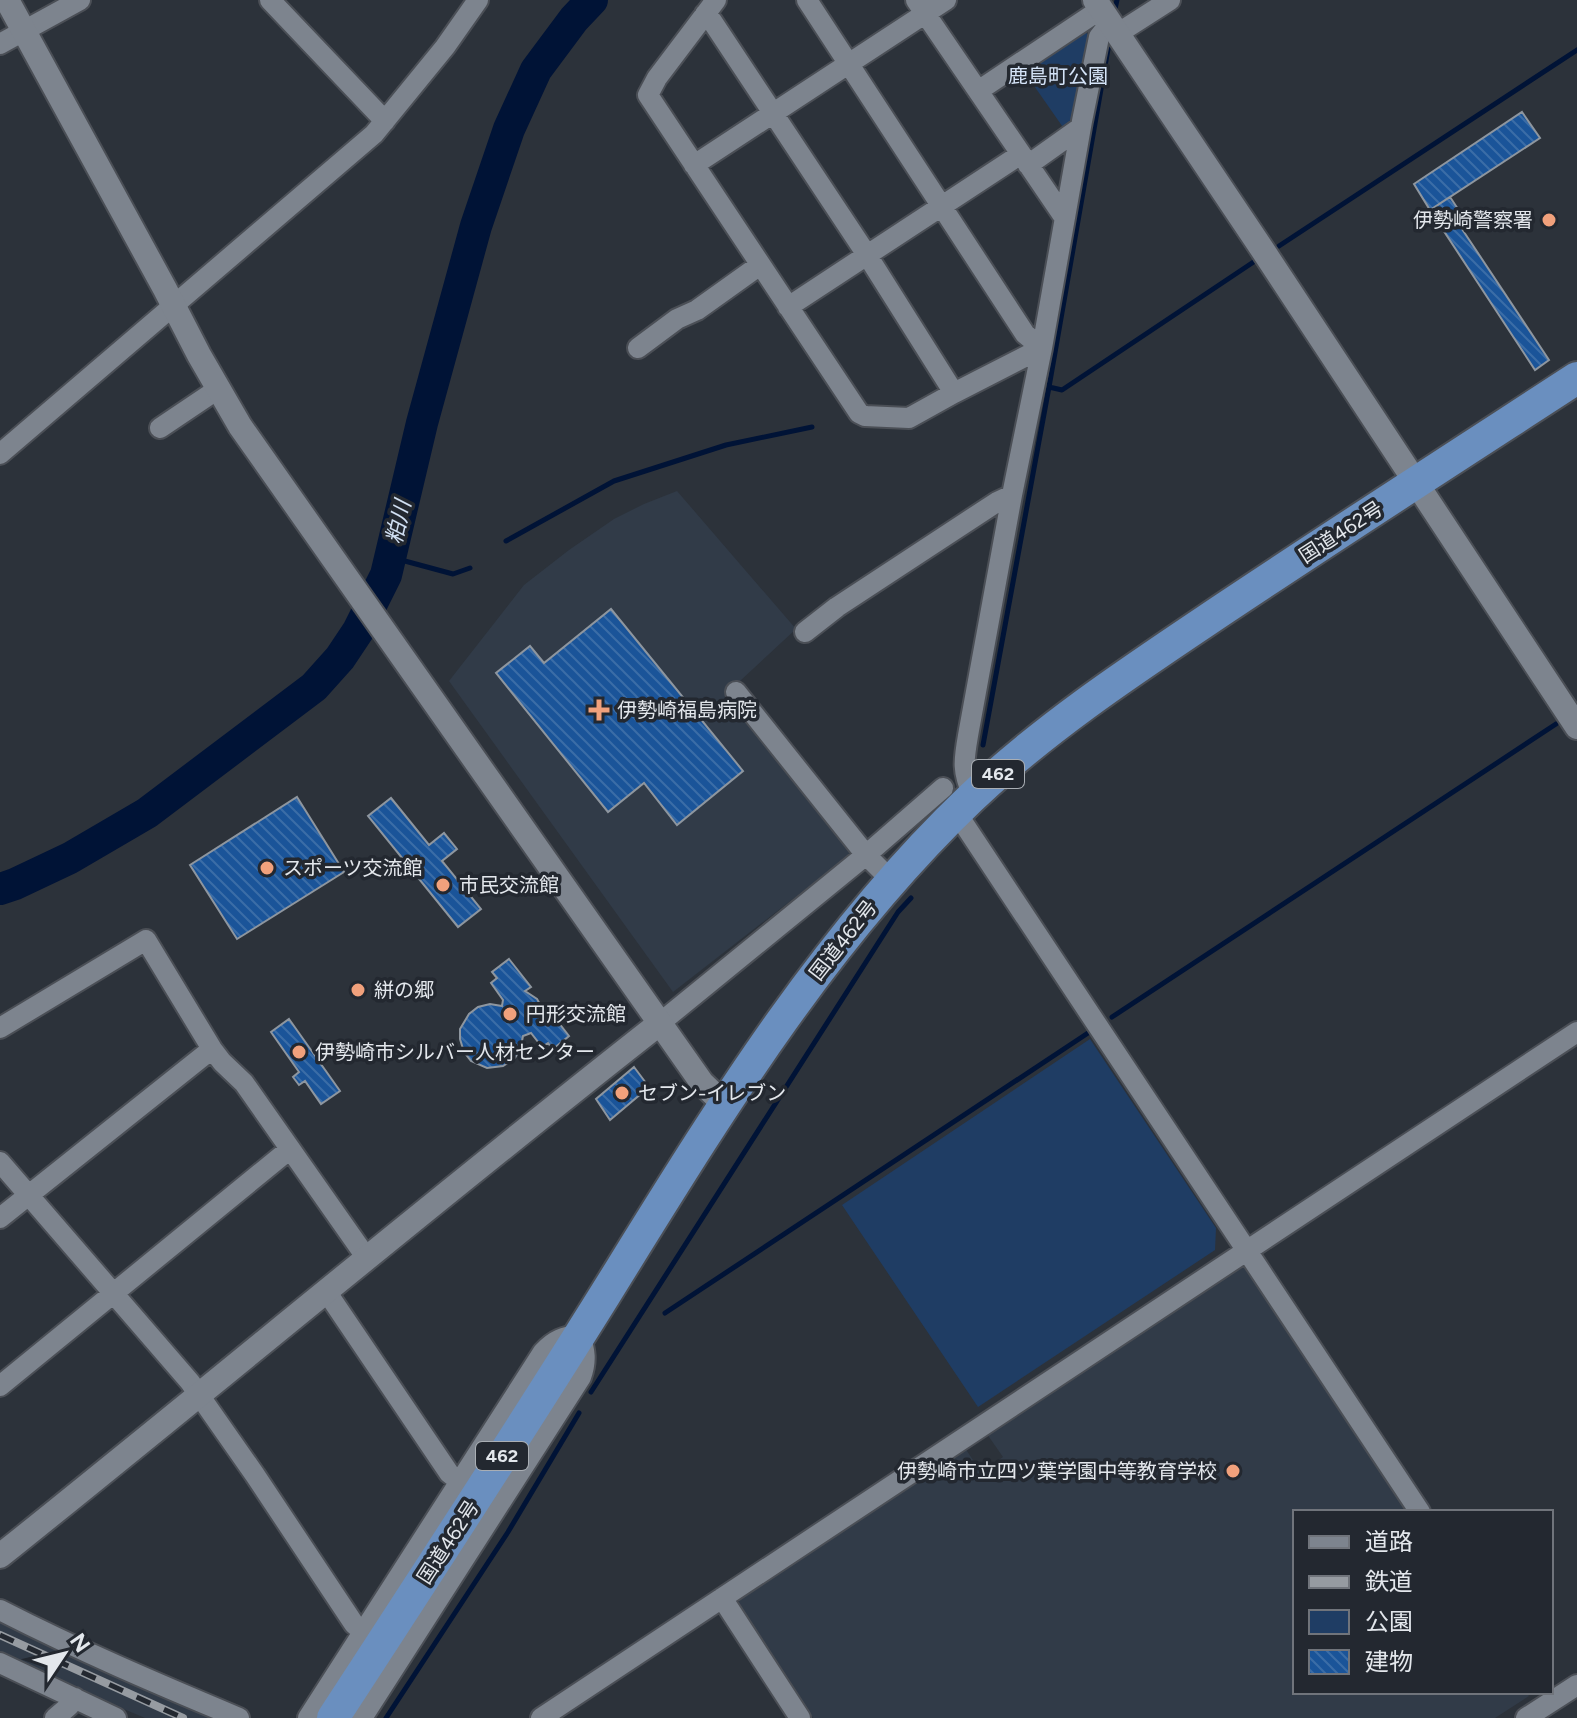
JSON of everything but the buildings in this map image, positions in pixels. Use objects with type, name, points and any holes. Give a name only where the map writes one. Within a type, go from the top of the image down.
[{"type":"highway","name":"国道462号","points":[[333,1718],[425,1577],[566,1338],[724,1104],[820,968],[957,799],[1108,687],[1577,378]]},
{"type":"street","points":[[7,0],[218,389],[260,456],[702,1083],[724,1104]]},
{"type":"street","points":[[0,44],[80,0]]},
{"type":"street","points":[[270,0],[385,121]]},
{"type":"street","points":[[0,454],[374,134],[445,47],[478,0]]},
{"type":"street","points":[[807,0],[1025,334],[1042,348]]},
{"type":"street","points":[[694,165],[849,64],[921,7],[946,0]]},
{"type":"street","points":[[978,91],[1106,16],[1170,0]]},
{"type":"street","points":[[710,7],[712,21],[954,393]]},
{"type":"street","points":[[710,7],[657,78],[648,95],[859,413],[909,418],[1042,348]]},
{"type":"street","points":[[921,7],[1064,217]]},
{"type":"street","points":[[1106,16],[1080,128],[957,799],[969,829],[1419,1510]]},
{"type":"street","points":[[1106,16],[1577,727]]},
{"type":"street","points":[[788,307],[941,206],[1080,128]]},
{"type":"street","points":[[638,348],[760,265]]},
{"type":"street","points":[[160,428],[218,389]]},
{"type":"street","points":[[805,632],[837,607],[1012,495]]},
{"type":"street","points":[[736,692],[866,855],[891,880]]},
{"type":"street","points":[[0,1556],[866,855],[957,799]]},
{"type":"street","points":[[0,1028],[146,940],[212,1049],[244,1083],[366,1257]]},
{"type":"street","points":[[541,1718],[1577,1032]]},
{"type":"street","points":[[0,1218],[212,1049]]},
{"type":"street","points":[[0,1386],[290,1149]]},
{"type":"street","points":[[0,1162],[190,1382],[354,1624],[363,1632]]},
{"type":"street","points":[[326,1291],[449,1473],[459,1481]]},
{"type":"street","points":[[308,1718],[543,1352],[566,1338],[585,1350],[581,1377],[362,1718]]},
{"type":"street","points":[[722,1598],[800,1718]]},
{"type":"street","points":[[0,1610],[133,1673],[239,1718]]},
{"type":"street","points":[[0,1663],[116,1718]]},
{"type":"street","points":[[1526,1718],[1577,1685]]},
{"type":"street","points":[[55,1718],[75,1698]]},
{"type":"shaded area","points":[[677,491],[796,629],[727,693],[852,853],[673,992],[449,681],[524,585],[614,519]]},
{"type":"shaded area","points":[[1244,1267],[1407,1510],[1293,1510],[1293,1694],[1529,1696],[1495,1718],[813,1718],[739,1608],[739,1598],[965,1448],[981,1472],[1003,1457],[987,1434],[1236,1268]]},
{"type":"shaded area","points":[[0,1617],[224,1718],[145,1718],[81,1691],[0,1654]]},
{"type":"green space","name":"鹿島町公園","points":[[1080,29],[1091,36],[1075,127],[1067,133],[1023,70]]},
{"type":"green space","points":[[1090,1039],[1216,1228],[1215,1250],[978,1407],[842,1205]]},
{"type":"waterway","name":"粕川","points":[[0,889],[70,858],[147,813],[314,687],[340,658],[358,631],[386,575],[422,423],[476,226],[509,129],[536,70],[592,0]]},
{"type":"waterway","points":[[1115,9],[1117,0]]},
{"type":"waterway","points":[[983,745],[1108,49]]},
{"type":"waterway","points":[[1279,246],[1577,50]]},
{"type":"waterway","points":[[1049,387],[1062,390],[1255,261]]},
{"type":"waterway","points":[[506,541],[614,481],[726,445],[812,427]]},
{"type":"waterway","points":[[390,557],[453,574],[470,568]]},
{"type":"waterway","points":[[1112,1017],[1556,724]]},
{"type":"waterway","points":[[591,1392],[898,912],[911,898]]},
{"type":"waterway","points":[[665,1313],[1088,1033]]},
{"type":"waterway","points":[[386,1718],[508,1532],[579,1413]]},
{"type":"railway","points":[[0,1635],[183,1718]]},
{"type":"place","name":"伊勢崎警察署","points":[[1549,220]]},
{"type":"place","name":"伊勢崎福島病院","points":[[599,710]]},
{"type":"place","name":"スポーツ交流館","points":[[267,868]]},
{"type":"place","name":"市民交流館","points":[[443,885]]},
{"type":"place","name":"絣の郷","points":[[358,990]]},
{"type":"place","name":"円形交流館","points":[[510,1014]]},
{"type":"place","name":"伊勢崎市シルバー人材センター","points":[[299,1052]]},
{"type":"place","name":"セブン-イレブン","points":[[622,1093]]},
{"type":"place","name":"伊勢崎市立四ツ葉学園中等教育学校","points":[[1233,1471]]}]
